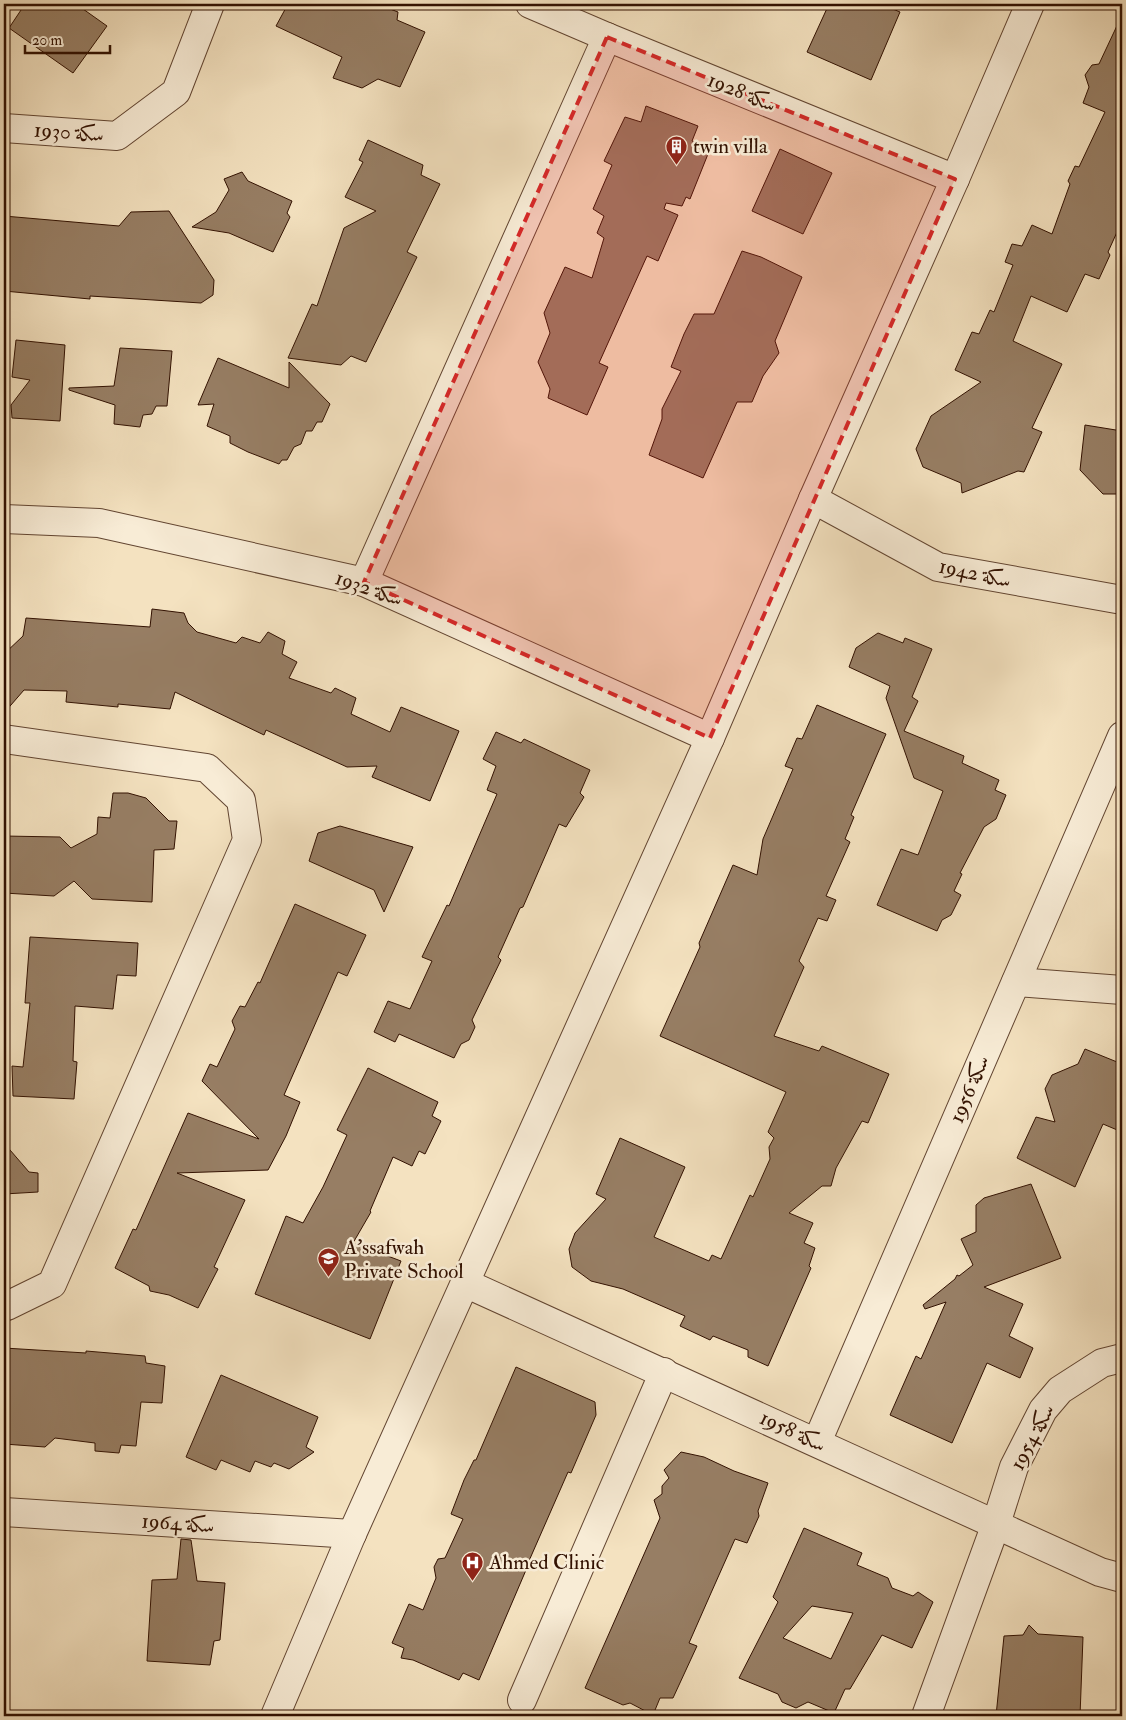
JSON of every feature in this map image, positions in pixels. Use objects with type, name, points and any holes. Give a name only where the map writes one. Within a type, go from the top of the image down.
[{"type":"street","name":"سكة 1930","points":[[4,128],[117,136],[176,92],[210,4]]},
{"type":"street","name":"سكة 1928","points":[[530,4],[955,179]]},
{"type":"street","points":[[275,1716],[352,1534],[710,738],[1030,4]]},
{"type":"street","points":[[364,582],[607,37]]},
{"type":"street","name":"سكة 1942","points":[[813,499],[938,567],[1122,600]]},
{"type":"street","name":"سكة 1932","points":[[4,519],[99,523],[364,582],[710,738]]},
{"type":"street","name":"سكة 1956","points":[[817,1442],[1122,736]]},
{"type":"street","points":[[4,739],[207,768],[241,800],[246,840],[52,1284],[4,1306]]},
{"type":"street","points":[[1016,982],[1122,990]]},
{"type":"street","name":"سكة 1958","points":[[465,1283],[1100,1572],[1122,1578]]},
{"type":"street","name":"سكة 1954","points":[[926,1716],[996,1524],[1014,1467],[1043,1410],[1060,1390],[1102,1363],[1122,1358]]},
{"type":"street","points":[[522,1700],[664,1372]]},
{"type":"street","name":"سكة 1964","points":[[4,1512],[352,1534]]},
{"type":"highlighted area","points":[[607,37],[955,179],[710,738],[364,582]]},
{"type":"building","points":[[25,4],[76,4],[107,26],[73,73],[9,28]]},
{"type":"building","points":[[288,4],[377,4],[398,12],[397,20],[425,32],[400,87],[378,79],[362,88],[333,78],[342,57],[276,26]]},
{"type":"building","points":[[829,4],[881,4],[900,12],[871,80],[807,52]]},
{"type":"building","points":[[1122,15],[1122,221],[1108,252],[1110,255],[1099,279],[1085,274],[1067,312],[1031,296],[1013,341],[1062,364],[1032,428],[1042,432],[1024,472],[1018,471],[962,493],[961,483],[923,467],[916,449],[931,416],[981,382],[955,370],[972,332],[979,334],[990,310],[994,312],[1013,265],[1005,262],[1012,244],[1022,246],[1032,225],[1052,234],[1070,184],[1068,181],[1075,166],[1079,167],[1105,112],[1083,103],[1089,87],[1085,75],[1092,65],[1099,64]]},
{"type":"building","points":[[646,106],[698,126],[692,141],[710,149],[690,199],[686,197],[682,206],[666,203],[664,209],[678,215],[658,261],[647,256],[599,363],[608,367],[587,415],[548,398],[550,389],[538,362],[550,333],[544,313],[565,267],[592,278],[604,238],[597,233],[604,216],[593,209],[612,165],[604,161],[625,117],[641,122]]},
{"type":"building","points":[[368,140],[423,165],[421,175],[440,184],[407,252],[417,257],[366,362],[351,356],[341,365],[288,358],[312,304],[317,306],[344,228],[376,211],[345,197],[363,162],[359,160]]},
{"type":"building","points":[[780,149],[832,173],[803,234],[752,211]]},
{"type":"building","points":[[242,172],[248,181],[292,201],[287,213],[290,217],[273,252],[229,233],[192,227],[216,212],[229,190],[224,179]]},
{"type":"building","points":[[169,211],[214,280],[213,295],[201,303],[90,296],[90,299],[4,291],[4,216],[119,226],[131,212]]},
{"type":"building","points":[[742,251],[761,257],[802,277],[775,341],[779,353],[763,376],[752,402],[737,402],[703,478],[649,455],[662,419],[662,409],[681,371],[671,367],[684,334],[694,314],[714,314]]},
{"type":"building","points":[[16,340],[65,345],[60,421],[12,418],[11,405],[30,380],[12,377]]},
{"type":"building","points":[[120,348],[172,351],[167,406],[156,406],[152,414],[143,415],[140,427],[114,424],[115,405],[69,390],[69,388],[114,386]]},
{"type":"building","points":[[218,358],[289,388],[289,362],[330,404],[322,422],[317,422],[312,431],[306,431],[301,444],[294,447],[287,460],[282,460],[279,464],[248,452],[230,443],[230,436],[207,426],[214,404],[198,405]]},
{"type":"building","points":[[1085,425],[1122,431],[1122,494],[1103,494],[1080,470]]},
{"type":"building","points":[[152,609],[184,613],[188,623],[197,632],[236,643],[242,637],[260,643],[268,632],[285,641],[282,654],[297,662],[289,678],[331,693],[335,688],[356,698],[351,714],[390,732],[401,707],[459,731],[430,801],[372,777],[377,766],[347,767],[266,730],[264,735],[175,692],[170,709],[66,702],[67,691],[24,690],[4,713],[4,654],[23,636],[26,618],[150,627]]},
{"type":"building","points":[[878,633],[903,643],[905,638],[932,649],[912,697],[918,701],[904,731],[964,756],[962,763],[999,780],[995,790],[1006,795],[996,819],[984,827],[960,873],[962,874],[954,891],[961,895],[951,915],[942,920],[937,931],[877,905],[901,849],[918,855],[943,791],[914,778],[886,698],[890,686],[849,667],[856,648]]},
{"type":"building","points":[[817,705],[886,734],[851,815],[854,817],[845,839],[850,842],[826,896],[836,900],[827,921],[818,918],[799,961],[804,967],[774,1036],[819,1051],[822,1046],[889,1074],[868,1123],[862,1121],[836,1168],[831,1186],[822,1186],[789,1213],[813,1223],[804,1243],[815,1248],[809,1266],[811,1268],[768,1366],[748,1357],[748,1350],[713,1336],[710,1340],[680,1326],[685,1316],[623,1289],[591,1281],[572,1267],[569,1249],[575,1233],[606,1199],[596,1194],[620,1138],[685,1167],[654,1237],[709,1261],[712,1255],[721,1259],[750,1195],[753,1197],[770,1159],[769,1147],[774,1138],[768,1132],[786,1092],[660,1036],[700,947],[699,943],[733,865],[757,875],[763,839],[793,769],[785,766],[797,738],[802,739]]},
{"type":"building","points":[[496,732],[521,743],[524,739],[590,770],[580,793],[584,797],[566,827],[559,824],[523,907],[520,908],[498,957],[501,960],[472,1020],[475,1027],[469,1040],[461,1044],[454,1058],[399,1034],[395,1042],[374,1032],[388,1001],[410,1009],[432,961],[422,957],[447,905],[449,906],[497,794],[487,790],[496,766],[483,759]]},
{"type":"building","points":[[113,793],[128,793],[146,798],[169,821],[177,821],[174,849],[154,850],[152,902],[92,899],[74,881],[54,896],[4,893],[4,836],[60,837],[71,848],[97,834],[98,817],[110,818]]},
{"type":"building","points":[[340,826],[413,847],[384,912],[374,890],[309,861],[318,833]]},
{"type":"building","points":[[295,904],[366,935],[347,976],[338,972],[284,1095],[300,1102],[286,1136],[268,1170],[177,1173],[245,1200],[214,1267],[218,1269],[198,1308],[169,1295],[150,1291],[149,1286],[115,1268],[133,1229],[136,1230],[188,1113],[259,1139],[202,1081],[210,1064],[217,1067],[235,1029],[232,1021],[240,1006],[245,1007],[258,982],[260,983]]},
{"type":"building","points":[[30,937],[138,943],[136,976],[117,975],[113,1009],[75,1006],[73,1061],[77,1062],[74,1099],[13,1096],[12,1066],[23,1067],[30,1003],[25,1003]]},
{"type":"building","points":[[1085,1049],[1122,1064],[1122,1132],[1103,1124],[1075,1187],[1017,1158],[1036,1117],[1055,1122],[1045,1089],[1052,1075],[1078,1064]]},
{"type":"building","points":[[368,1068],[438,1102],[432,1116],[441,1121],[425,1154],[419,1151],[412,1166],[393,1157],[371,1212],[353,1243],[401,1261],[370,1339],[255,1294],[286,1216],[303,1223],[323,1187],[347,1135],[337,1130]]},
{"type":"building","points":[[4,1143],[29,1172],[38,1173],[38,1192],[4,1194]]},
{"type":"building","points":[[1031,1184],[1061,1258],[984,1287],[1023,1304],[1009,1336],[1033,1348],[1020,1378],[987,1363],[952,1443],[890,1415],[916,1356],[921,1359],[946,1302],[925,1309],[923,1305],[955,1279],[957,1275],[959,1276],[973,1265],[961,1239],[976,1232],[976,1205],[984,1198]]},
{"type":"building","points":[[4,1348],[86,1353],[86,1351],[145,1356],[146,1363],[165,1366],[162,1403],[141,1402],[136,1446],[121,1445],[119,1453],[95,1451],[95,1443],[55,1438],[45,1447],[4,1444]]},
{"type":"building","points":[[516,1367],[595,1402],[596,1415],[571,1473],[568,1472],[479,1680],[463,1673],[459,1680],[413,1660],[401,1658],[404,1648],[392,1643],[409,1604],[423,1610],[436,1578],[434,1567],[438,1559],[445,1558],[463,1519],[451,1514],[464,1480],[474,1460],[476,1460]]},
{"type":"building","points":[[221,1375],[318,1417],[306,1447],[314,1452],[289,1469],[274,1463],[271,1467],[255,1461],[250,1472],[221,1460],[216,1470],[186,1457]]},
{"type":"building","points":[[681,1452],[704,1457],[734,1471],[768,1483],[758,1511],[759,1516],[747,1543],[735,1539],[711,1593],[689,1643],[697,1646],[673,1698],[660,1698],[653,1715],[630,1703],[623,1705],[585,1688],[660,1518],[654,1500],[662,1494],[662,1486],[669,1478],[664,1470]]},
{"type":"building","points":[[804,1528],[862,1553],[857,1565],[888,1578],[892,1588],[913,1596],[918,1592],[933,1602],[912,1648],[882,1635],[850,1689],[845,1689],[834,1713],[808,1702],[796,1708],[782,1702],[778,1694],[739,1678],[778,1602],[773,1597]],"holes":[[[812,1606],[853,1613],[831,1659],[783,1638]]]},
{"type":"building","points":[[181,1539],[191,1540],[197,1581],[225,1583],[220,1640],[214,1641],[210,1665],[147,1661],[152,1580],[177,1579]]},
{"type":"building","points":[[1029,1625],[1038,1634],[1083,1637],[1080,1716],[996,1716],[1004,1636],[1023,1635]]},
{"type":"place","name":"twin villa","points":[[677,165]]},
{"type":"place","name":"A'ssafwah Private School","points":[[328,1278]]},
{"type":"place","name":"Ahmed Clinic","points":[[473,1581]]}]
